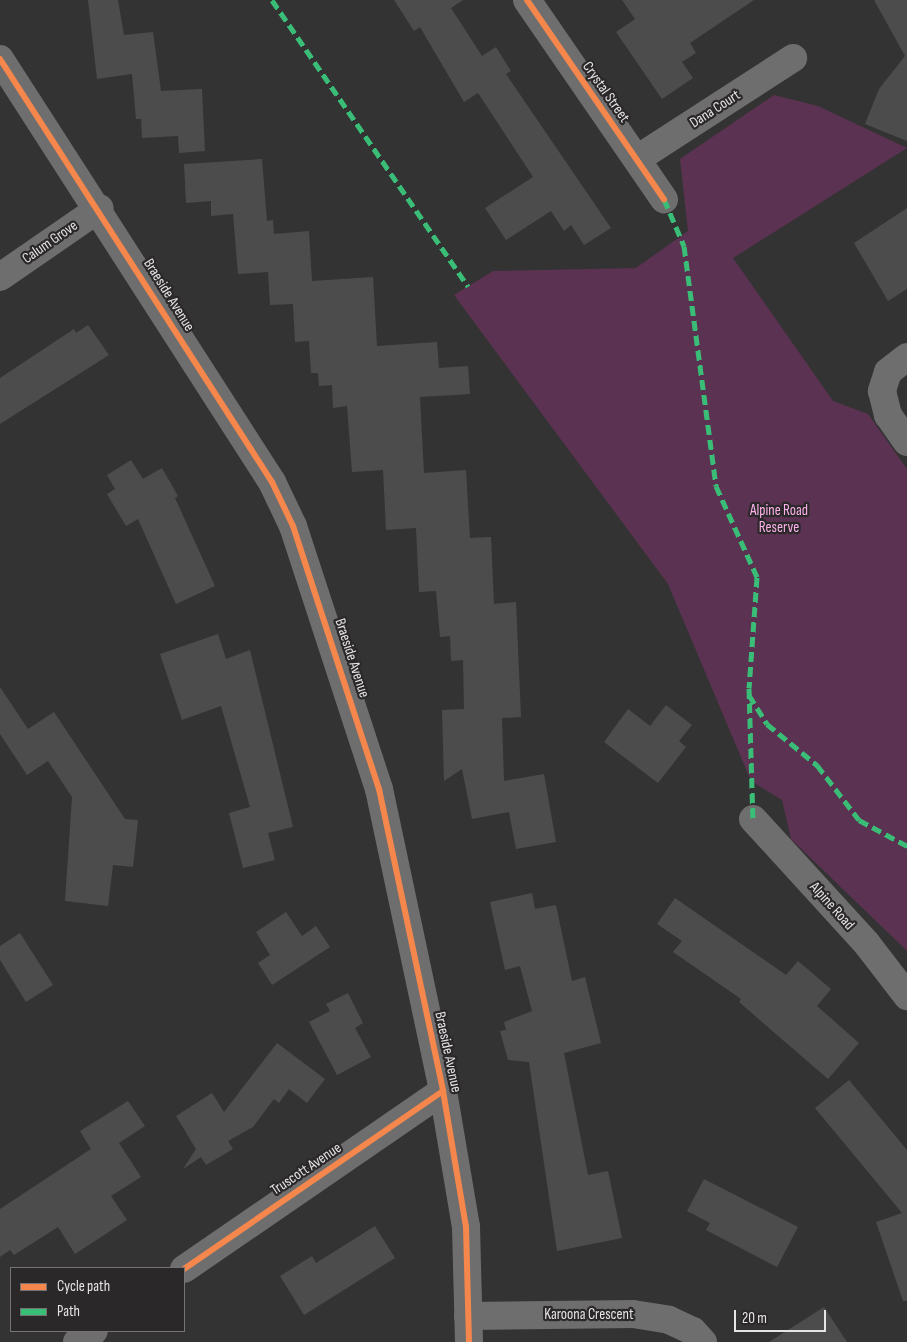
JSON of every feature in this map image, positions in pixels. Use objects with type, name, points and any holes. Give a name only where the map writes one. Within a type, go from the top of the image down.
[{"type":"street","name":"Crystal Street","points":[[527,0],[664,199]]},
{"type":"street","name":"Dana Court","points":[[637,159],[793,58]]},
{"type":"street","name":"Braeside Avenue","points":[[0,59],[100,208],[272,482],[293,526],[380,789],[443,1091],[466,1228],[469,1329]]},
{"type":"street","name":"Calum Grove","points":[[0,277],[100,208]]},
{"type":"street","points":[[898,364],[883,380],[884,403],[907,442]]},
{"type":"street","name":"Alpine Road","points":[[753,819],[867,944],[907,996]]},
{"type":"street","name":"Truscott Avenue","points":[[185,1268],[443,1091]]},
{"type":"street","name":"Karoona Crescent","points":[[469,1329],[633,1314],[669,1320],[693,1331],[703,1342]]},
{"type":"street","points":[[77,1342],[92,1332]]},
{"type":"green space","name":"Alpine Road Reserve","points":[[774,95],[818,106],[907,148],[733,258],[833,401],[868,414],[907,469],[907,951],[791,839],[782,800],[751,781],[668,584],[454,295],[493,271],[636,268],[688,231],[680,159]]},
{"type":"building","points":[[88,0],[118,0],[124,35],[153,32],[161,91],[202,89],[205,151],[179,153],[178,136],[142,138],[141,119],[136,119],[132,74],[97,79]]},
{"type":"building","points":[[394,0],[463,0],[451,8],[482,56],[496,47],[511,71],[506,74],[611,228],[584,245],[571,225],[564,231],[551,211],[506,240],[485,208],[533,177],[478,93],[464,102],[420,27],[414,31]]},
{"type":"building","points":[[622,0],[754,0],[690,43],[696,53],[682,62],[693,78],[662,99],[616,32],[635,19]]},
{"type":"building","points":[[874,0],[907,0],[907,141],[865,124],[879,89],[905,56]]},
{"type":"building","points":[[262,159],[267,221],[273,220],[274,234],[309,231],[312,281],[373,277],[377,346],[437,342],[439,368],[468,366],[470,394],[420,397],[424,473],[466,470],[470,538],[491,537],[494,604],[516,602],[521,717],[502,718],[504,781],[544,774],[556,842],[516,849],[509,812],[472,819],[462,769],[444,781],[442,710],[464,709],[463,660],[451,661],[450,636],[440,637],[436,591],[419,592],[416,528],[386,530],[383,470],[352,472],[347,406],[333,408],[332,385],[319,386],[318,373],[311,373],[309,341],[295,342],[293,304],[270,305],[268,272],[238,274],[233,214],[211,216],[211,201],[186,203],[184,164]]},
{"type":"building","points":[[907,208],[907,289],[888,301],[854,243]]},
{"type":"building","points":[[88,325],[109,355],[0,424],[0,378],[74,329],[76,333]]},
{"type":"building","points":[[131,460],[143,479],[162,468],[178,496],[175,498],[215,586],[176,604],[138,519],[126,526],[107,494],[115,489],[107,475]]},
{"type":"building","points":[[218,634],[226,659],[250,650],[293,827],[268,833],[275,860],[243,868],[229,813],[250,807],[221,706],[182,720],[160,654]]},
{"type":"building","points":[[0,687],[28,729],[54,712],[125,819],[138,820],[133,867],[113,865],[108,906],[65,901],[72,797],[48,761],[27,775],[0,734]]},
{"type":"building","points":[[666,705],[692,725],[679,741],[686,747],[658,783],[604,742],[628,709],[650,726]]},
{"type":"building","points":[[532,893],[535,909],[556,905],[572,981],[585,977],[601,1043],[564,1053],[588,1175],[608,1171],[622,1238],[557,1251],[529,1062],[508,1060],[500,1031],[506,1030],[504,1022],[532,1011],[520,966],[505,970],[490,902]]},
{"type":"building","points":[[675,898],[786,975],[798,961],[831,989],[817,1006],[859,1043],[828,1079],[739,1002],[741,999],[673,952],[682,941],[657,924]]},
{"type":"building","points":[[286,912],[302,936],[316,926],[330,947],[272,985],[258,963],[270,955],[256,932]]},
{"type":"building","points":[[20,933],[53,985],[26,1002],[0,960],[0,946]]},
{"type":"building","points":[[348,993],[363,1023],[355,1028],[371,1057],[337,1075],[309,1022],[330,1011],[326,1004]]},
{"type":"building","points":[[277,1043],[325,1079],[307,1103],[289,1089],[279,1103],[274,1099],[253,1127],[228,1141],[233,1149],[206,1165],[201,1157],[183,1169],[196,1149],[176,1116],[212,1093],[224,1112]]},
{"type":"building","points":[[849,1080],[907,1150],[907,1301],[903,1301],[876,1222],[902,1213],[815,1108]]},
{"type":"building","points":[[128,1101],[145,1126],[119,1143],[141,1177],[111,1196],[127,1220],[75,1254],[58,1227],[14,1255],[10,1250],[0,1257],[0,1209],[91,1149],[80,1131]]},
{"type":"building","points":[[704,1179],[798,1227],[777,1267],[706,1230],[710,1223],[687,1211]]},
{"type":"building","points":[[375,1226],[395,1258],[304,1315],[280,1276],[312,1256],[316,1263]]},
{"type":"building","points":[[824,1307],[847,1342],[769,1342]]},
{"type":"marked path","points":[[272,0],[468,286]]},
{"type":"marked path","points":[[664,199],[684,246],[716,486],[757,577],[749,688],[753,819]]},
{"type":"marked path","points":[[749,695],[767,724],[817,765],[859,820],[907,846]]},
{"type":"cycle path","points":[[527,0],[664,199]]},
{"type":"cycle path","points":[[0,59],[272,482],[293,526],[379,789],[443,1091],[466,1227],[469,1342]]},
{"type":"cycle path","points":[[185,1268],[443,1091]]}]
